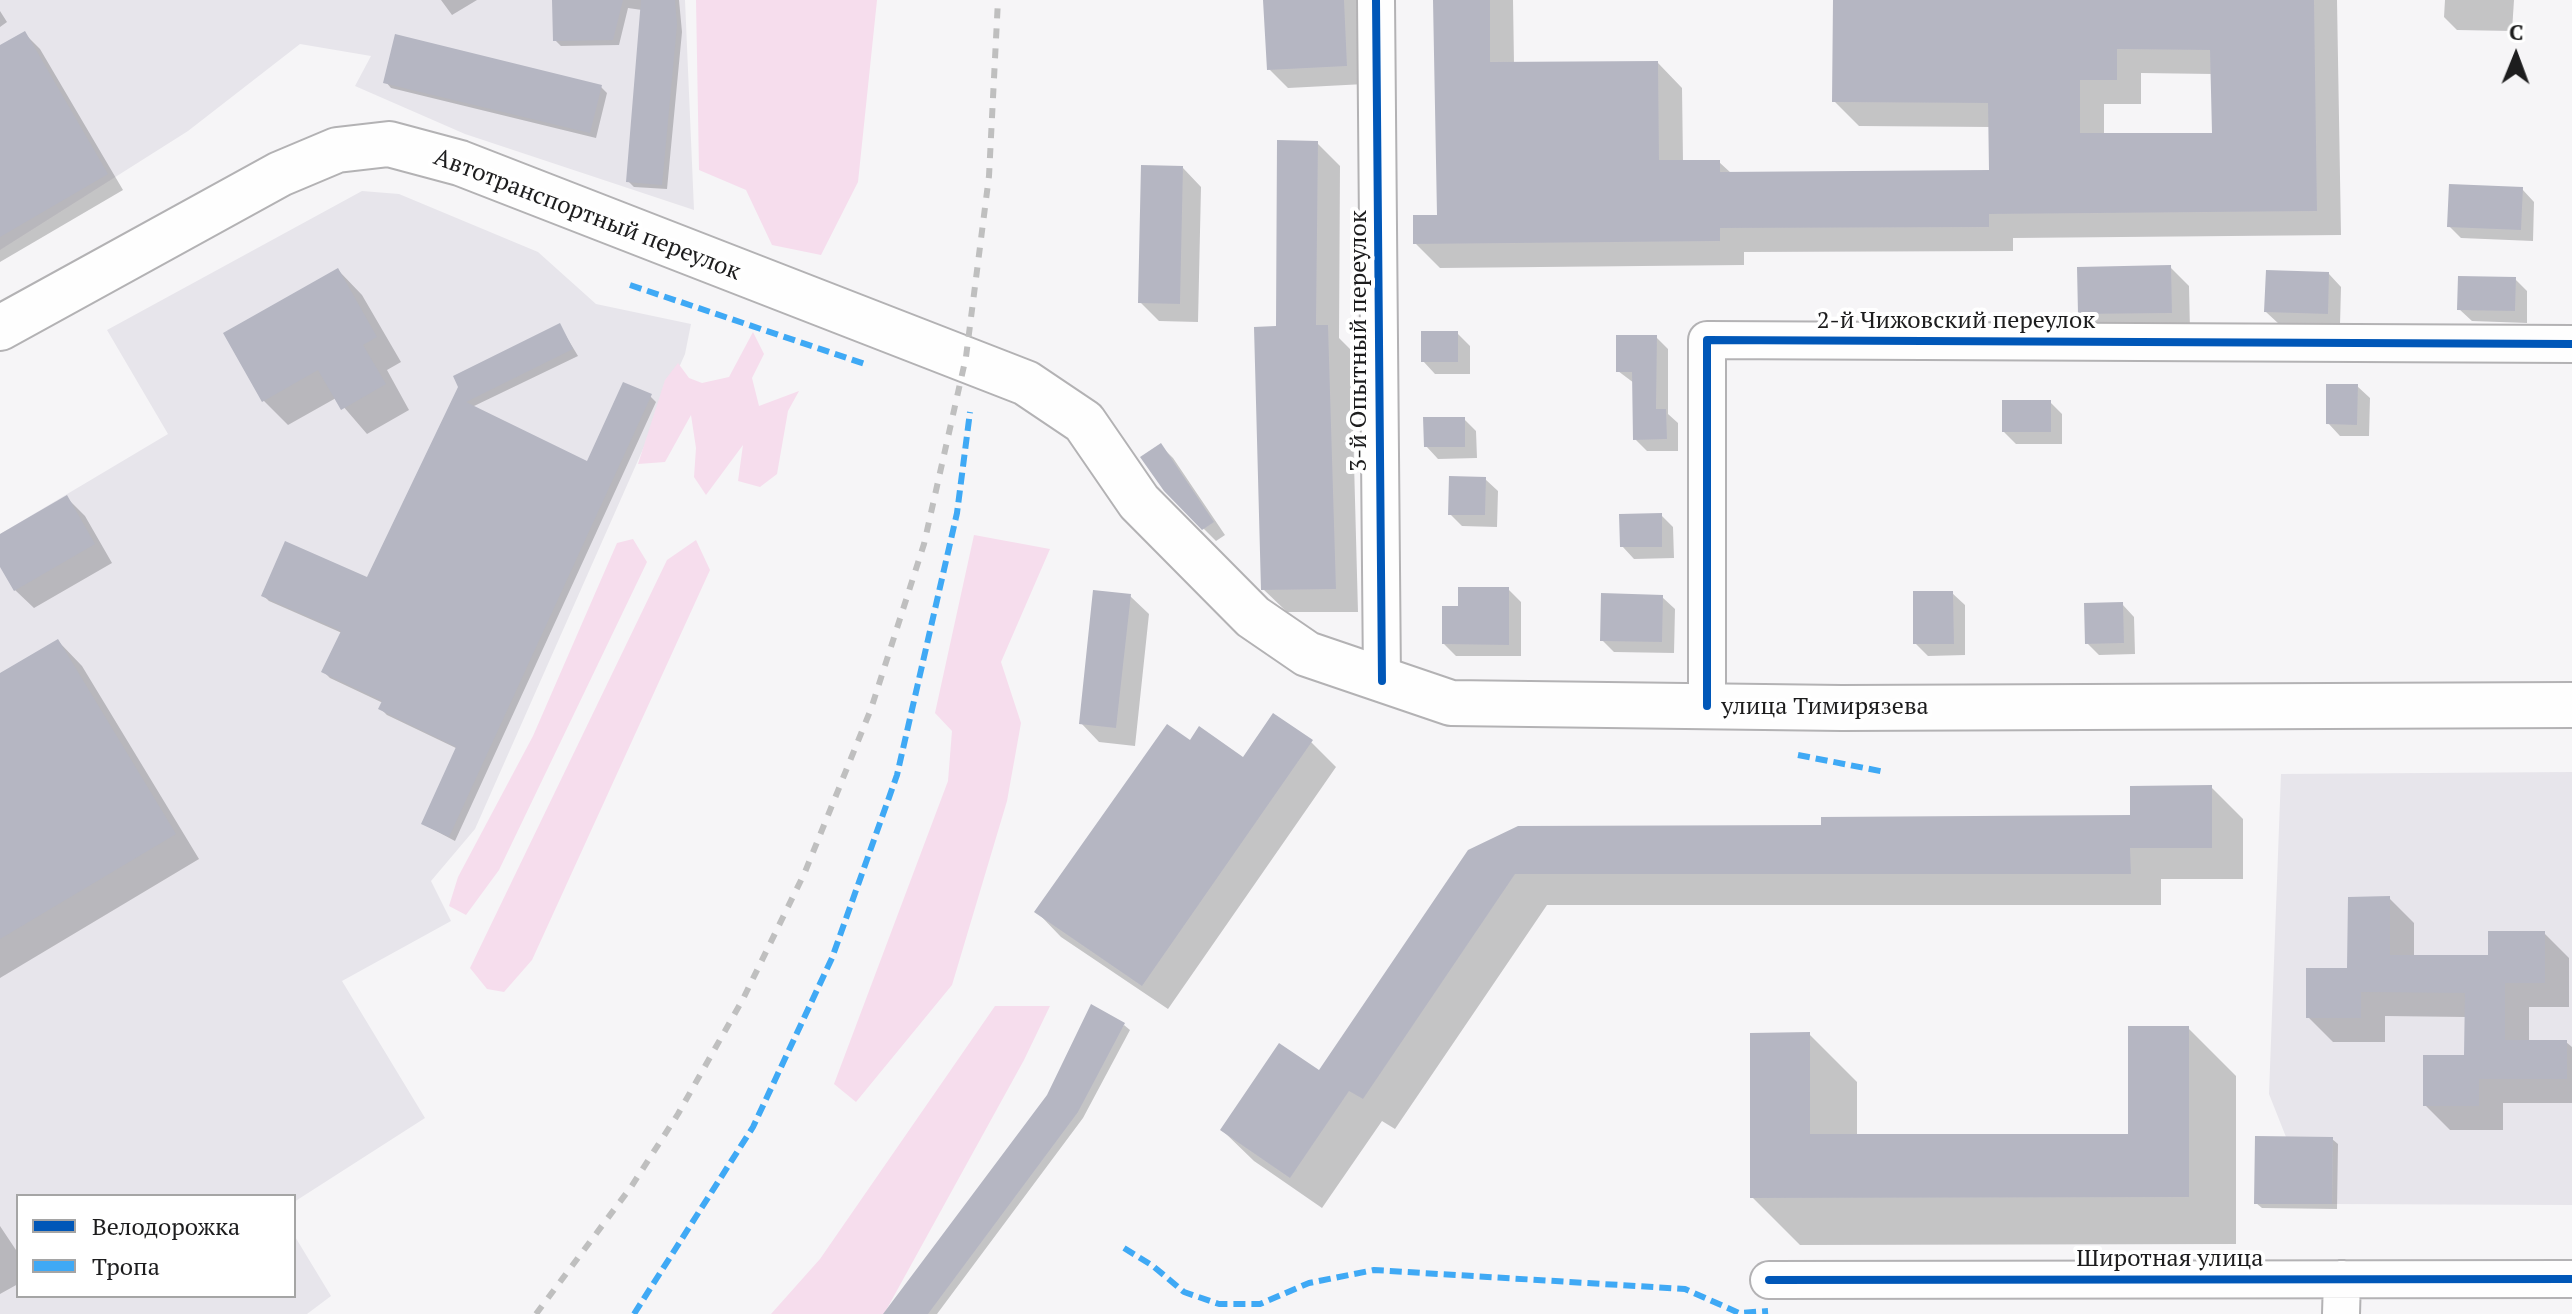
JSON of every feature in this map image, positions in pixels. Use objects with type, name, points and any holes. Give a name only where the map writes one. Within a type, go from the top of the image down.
[{"type":"main road","name":"Автотранспортный переулок","points":[[0,328],[280,174],[337,150],[389,144],[460,163],[966,357]]},
{"type":"main road","name":"улица Тимирязева","points":[[966,357],[1026,383],[1084,422],[1139,502],[1253,617],[1307,654],[1451,703],[2421,709],[2572,705]]},
{"type":"street","name":"3-й Опытный переулок","points":[[1376,0],[1382,681]]},
{"type":"street","name":"2-й Чижовский переулок","points":[[1707,706],[1707,340],[2572,344]]},
{"type":"street","name":"Широтная улица","points":[[1769,1280],[2342,1297],[2572,1279]]},
{"type":"shaded area","points":[[0,0],[685,0],[694,210],[465,134],[355,86],[371,56],[300,44],[188,131],[0,250]]},
{"type":"shaded area","points":[[696,0],[877,0],[858,182],[821,255],[772,245],[746,190],[699,170]]},
{"type":"shaded area","points":[[362,191],[399,194],[538,252],[596,304],[691,324],[685,354],[475,829],[431,881],[451,921],[342,981],[425,1118],[296,1201],[296,1194],[16,1194],[16,1298],[296,1298],[296,1238],[331,1296],[307,1314],[0,1314],[0,534],[168,434],[107,330]]},
{"type":"shaded area","points":[[753,332],[764,354],[752,378],[759,406],[799,391],[788,411],[777,474],[760,487],[738,481],[743,445],[706,495],[694,477],[696,448],[691,415],[665,462],[638,464],[665,380],[678,363],[689,378],[702,383],[729,377]]},
{"type":"shaded area","points":[[974,535],[1050,549],[1001,662],[1021,723],[1007,801],[952,985],[856,1102],[834,1084],[948,781],[952,731],[935,713]]},
{"type":"shaded area","points":[[633,539],[647,562],[499,870],[466,915],[449,906],[458,877],[533,736],[617,543]]},
{"type":"shaded area","points":[[696,540],[710,570],[532,960],[504,992],[487,989],[470,968],[667,560]]},
{"type":"shaded area","points":[[2572,772],[2572,1205],[2332,1204],[2333,1137],[2286,1137],[2269,1094],[2281,774]]},
{"type":"shaded area","points":[[995,1006],[1050,1006],[1024,1060],[884,1314],[771,1314],[820,1259]]},
{"type":"building","points":[[552,0],[623,0],[613,40],[553,41]]},
{"type":"building","points":[[641,0],[675,0],[677,25],[662,185],[626,182]]},
{"type":"building","points":[[1263,0],[1344,0],[1347,66],[1267,70]]},
{"type":"building","points":[[1433,0],[1490,0],[1490,62],[1658,61],[1659,160],[1720,160],[1720,172],[1989,170],[1988,103],[1832,102],[1833,0],[2314,0],[2317,211],[1989,214],[1989,227],[1720,228],[1720,241],[1413,244],[1413,215],[1437,215]],"holes":[[[2117,49],[2210,50],[2212,133],[2080,133],[2080,80],[2117,80]]]},
{"type":"building","points":[[25,31],[108,174],[0,237],[0,45]]},
{"type":"building","points":[[395,34],[602,85],[590,133],[383,83]]},
{"type":"building","points":[[1277,140],[1318,141],[1316,325],[1328,325],[1336,589],[1261,590],[1254,327],[1276,326]]},
{"type":"building","points":[[1141,165],[1183,166],[1180,304],[1138,303]]},
{"type":"building","points":[[2449,184],[2523,187],[2521,230],[2447,227]]},
{"type":"building","points":[[2171,265],[2172,313],[2078,314],[2077,267]]},
{"type":"building","points":[[338,268],[377,337],[363,345],[386,384],[341,410],[318,370],[262,402],[223,333]]},
{"type":"building","points":[[2266,270],[2329,272],[2328,314],[2264,312]]},
{"type":"building","points":[[2458,276],[2516,277],[2515,311],[2457,310]]},
{"type":"building","points":[[560,323],[573,349],[466,402],[587,461],[623,382],[652,394],[449,837],[421,824],[456,747],[378,709],[382,701],[321,672],[341,631],[261,596],[285,541],[367,577],[458,387],[453,376]]},
{"type":"building","points":[[1421,331],[1458,331],[1458,362],[1421,362]]},
{"type":"building","points":[[1616,335],[1657,335],[1656,409],[1666,409],[1667,439],[1633,440],[1632,372],[1616,372]]},
{"type":"building","points":[[2326,384],[2358,384],[2357,425],[2326,424]]},
{"type":"building","points":[[2002,400],[2051,400],[2051,432],[2002,432]]},
{"type":"building","points":[[1423,417],[1465,417],[1465,447],[1424,447]]},
{"type":"building","points":[[1161,443],[1214,522],[1202,530],[1164,491],[1140,457]]},
{"type":"building","points":[[1449,476],[1486,477],[1485,515],[1448,515]]},
{"type":"building","points":[[67,495],[95,544],[14,591],[0,567],[0,534]]},
{"type":"building","points":[[1662,513],[1662,547],[1620,547],[1619,514]]},
{"type":"building","points":[[1458,587],[1509,587],[1509,645],[1442,644],[1442,606],[1458,606]]},
{"type":"building","points":[[1093,590],[1131,594],[1116,728],[1079,724]]},
{"type":"building","points":[[1913,591],[1953,591],[1954,644],[1913,644]]},
{"type":"building","points":[[1601,593],[1663,595],[1662,642],[1600,641]]},
{"type":"building","points":[[2123,602],[2124,643],[2085,644],[2084,603]]},
{"type":"building","points":[[58,639],[176,834],[0,939],[0,673]]},
{"type":"building","points":[[1273,713],[1313,740],[1142,986],[1034,912],[1167,724],[1190,740],[1199,726],[1243,757]]},
{"type":"building","points":[[2212,785],[2212,848],[2130,848],[2131,874],[1515,874],[1363,1099],[1349,1091],[1290,1178],[1220,1130],[1279,1043],[1319,1070],[1468,850],[1518,826],[1821,825],[1821,817],[2130,815],[2130,786]]},
{"type":"building","points":[[2390,896],[2390,955],[2488,955],[2488,931],[2545,931],[2545,983],[2505,983],[2505,1040],[2567,1040],[2567,1079],[2479,1079],[2479,1106],[2423,1106],[2423,1055],[2464,1055],[2465,993],[2361,992],[2361,1018],[2306,1018],[2306,968],[2347,968],[2348,897]]},
{"type":"building","points":[[1091,1004],[1125,1023],[1078,1112],[928,1314],[883,1314],[1047,1095]]},
{"type":"building","points":[[2128,1026],[2189,1026],[2189,1197],[1750,1198],[1750,1033],[1810,1032],[1810,1134],[2128,1134]]},
{"type":"building","points":[[2255,1136],[2333,1137],[2332,1204],[2254,1204]]},
{"type":"railway","points":[[536,1314],[631,1187],[678,1114],[743,999],[805,872],[871,709],[924,544],[966,357],[989,176],[998,0]]},
{"type":"marked path","points":[[630,285],[868,365]]},
{"type":"marked path","points":[[634,1314],[753,1127],[832,958],[897,775],[957,513],[970,412]]},
{"type":"marked path","points":[[1798,755],[1885,772]]},
{"type":"marked path","points":[[1124,1248],[1153,1266],[1184,1292],[1219,1304],[1260,1304],[1309,1283],[1374,1270],[1685,1289],[1739,1313],[1768,1311]]},
{"type":"cycle path","points":[[1376,0],[1382,681]]},
{"type":"cycle path","points":[[1707,706],[1707,340],[2572,344]]},
{"type":"cycle path","points":[[1769,1280],[2572,1279]]}]
